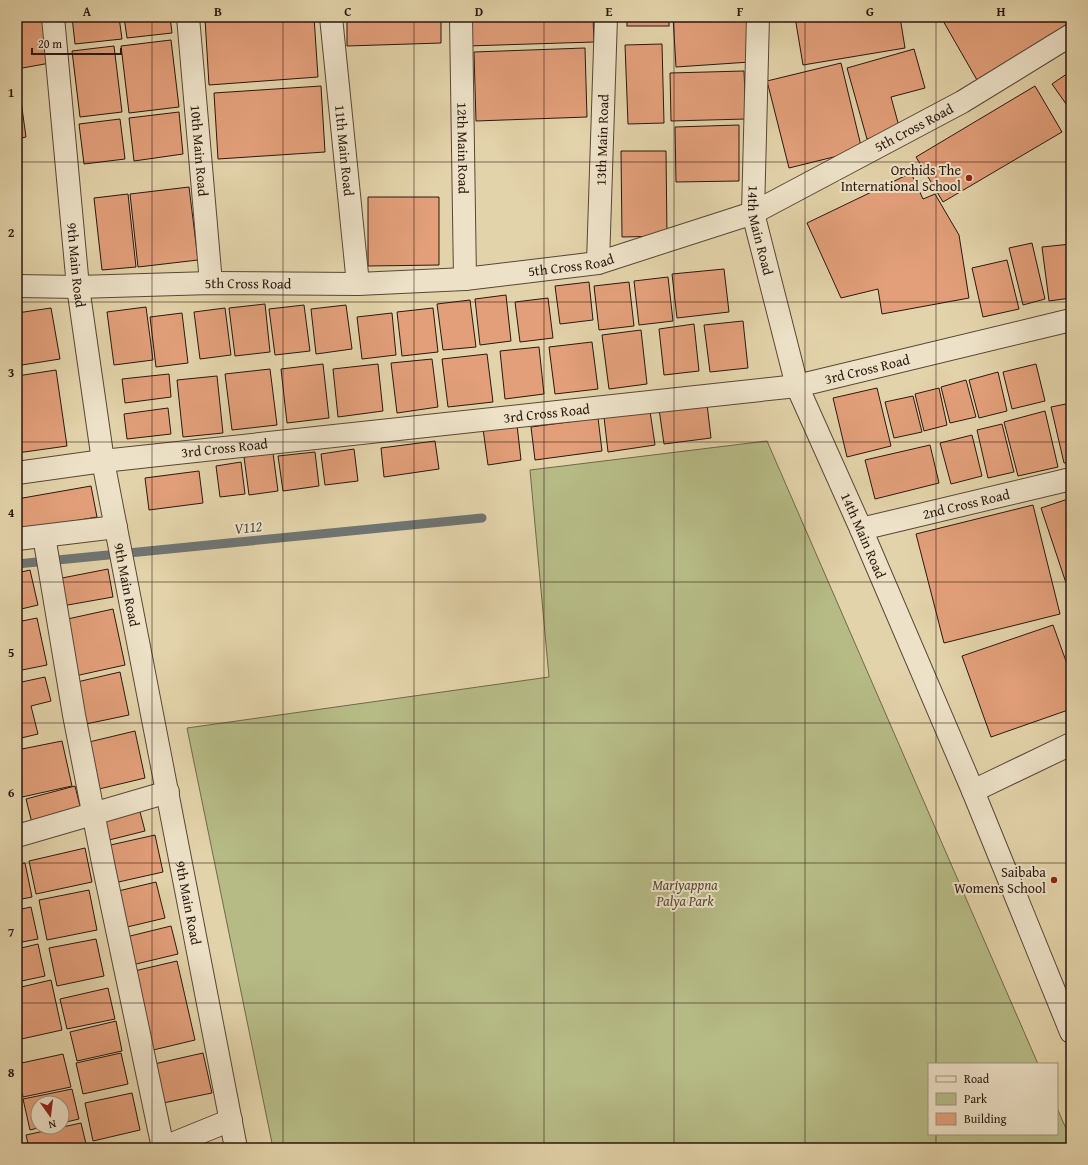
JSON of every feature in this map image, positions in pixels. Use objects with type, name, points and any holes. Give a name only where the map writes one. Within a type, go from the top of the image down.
[{"type":"street","name":"9th Main Road","points":[[53,17],[78,287],[103,461],[232,1120],[236,1148]]},
{"type":"street","name":"10th Main Road","points":[[188,17],[211,283]]},
{"type":"street","name":"11th Main Road","points":[[331,17],[358,284]]},
{"type":"street","name":"12th Main Road","points":[[462,17],[465,279]]},
{"type":"street","name":"13th Main Road","points":[[598,263],[606,17]]},
{"type":"street","name":"14th Main Road","points":[[758,17],[753,213],[797,386],[861,529],[973,791],[1071,1032]]},
{"type":"street","name":"5th Cross Road","points":[[17,286],[78,287],[211,283],[358,284],[465,279],[598,263],[753,213],[962,102],[1071,35]]},
{"type":"street","name":"3rd Cross Road","points":[[17,473],[103,461],[797,386],[1071,320]]},
{"type":"street","name":"2nd Cross Road","points":[[861,529],[1071,479]]},
{"type":"street","points":[[17,539],[44,541],[117,533]]},
{"type":"street","points":[[44,541],[74,715],[163,1148],[232,1120]]},
{"type":"street","points":[[973,791],[1071,744]]},
{"type":"street","points":[[17,836],[168,792]]},
{"type":"green space","name":"Mariyappna Palya Park","points":[[767,441],[1038,1063],[928,1063],[928,1135],[1058,1135],[1058,1110],[1071,1140],[1071,1148],[273,1148],[187,728],[549,677],[530,470]]},
{"type":"building","points":[[17,17],[43,17],[50,63],[17,69]]},
{"type":"building","points":[[72,17],[119,17],[122,39],[75,44]]},
{"type":"building","points":[[124,17],[170,17],[172,33],[127,38]]},
{"type":"building","points":[[239,17],[314,17],[318,77],[209,85],[205,19]]},
{"type":"building","points":[[347,17],[441,17],[441,43],[347,46]]},
{"type":"building","points":[[466,17],[593,17],[594,42],[467,46]]},
{"type":"building","points":[[627,17],[669,17],[669,26],[627,26]]},
{"type":"building","points":[[673,17],[747,17],[750,62],[676,67]]},
{"type":"building","points":[[795,17],[900,17],[905,48],[803,65]]},
{"type":"building","points":[[947,17],[1071,17],[1071,27],[977,80],[942,19]]},
{"type":"building","points":[[171,40],[179,107],[129,113],[121,46]]},
{"type":"building","points":[[662,44],[664,123],[628,124],[625,45]]},
{"type":"building","points":[[114,46],[122,112],[80,117],[72,51]]},
{"type":"building","points":[[585,48],[587,117],[476,121],[474,52]]},
{"type":"building","points":[[914,49],[925,88],[891,97],[900,130],[867,139],[847,68]]},
{"type":"building","points":[[841,63],[862,150],[789,168],[767,81]]},
{"type":"building","points":[[744,71],[746,119],[671,121],[670,73]]},
{"type":"building","points":[[1071,71],[1071,111],[1052,84]]},
{"type":"building","points":[[321,86],[325,152],[218,159],[214,93]]},
{"type":"building","points":[[1035,86],[1062,132],[943,202],[916,157]]},
{"type":"building","points":[[21,101],[26,137],[17,139],[17,102]]},
{"type":"building","points":[[179,112],[183,154],[134,161],[129,118]]},
{"type":"building","points":[[120,119],[125,159],[84,164],[79,124]]},
{"type":"building","points":[[739,125],[739,181],[676,182],[675,127]]},
{"type":"building","points":[[621,151],[666,151],[667,236],[622,237]]},
{"type":"building","points":[[911,173],[923,199],[935,194],[959,235],[969,298],[882,314],[878,289],[841,298],[807,223]]},
{"type":"building","points":[[189,187],[198,260],[138,267],[130,194]]},
{"type":"building","points":[[128,194],[136,267],[102,270],[94,198]]},
{"type":"building","points":[[368,197],[439,197],[439,265],[368,266]]},
{"type":"building","points":[[1032,243],[1045,299],[1023,305],[1009,248]]},
{"type":"building","points":[[1071,244],[1071,298],[1049,301],[1042,247]]},
{"type":"building","points":[[1007,260],[1019,309],[983,317],[972,268]]},
{"type":"building","points":[[724,269],[729,312],[677,318],[672,274]]},
{"type":"building","points":[[668,277],[673,321],[639,325],[634,281]]},
{"type":"building","points":[[589,282],[593,320],[560,324],[555,286]]},
{"type":"building","points":[[629,282],[634,326],[599,330],[594,286]]},
{"type":"building","points":[[506,295],[511,341],[480,345],[475,299]]},
{"type":"building","points":[[548,298],[553,338],[520,342],[515,302]]},
{"type":"building","points":[[470,300],[476,347],[443,350],[437,304]]},
{"type":"building","points":[[265,304],[270,352],[235,356],[229,308]]},
{"type":"building","points":[[304,305],[310,351],[275,355],[269,309]]},
{"type":"building","points":[[346,305],[352,349],[316,354],[311,309]]},
{"type":"building","points":[[146,307],[153,360],[114,365],[107,312]]},
{"type":"building","points":[[51,308],[60,359],[22,365],[17,332],[17,313]]},
{"type":"building","points":[[225,308],[231,355],[200,359],[194,312]]},
{"type":"building","points":[[433,308],[438,352],[402,356],[397,312]]},
{"type":"building","points":[[182,313],[188,363],[156,367],[150,317]]},
{"type":"building","points":[[392,313],[396,355],[362,359],[357,317]]},
{"type":"building","points":[[743,321],[748,368],[710,372],[704,325]]},
{"type":"building","points":[[694,324],[699,371],[664,375],[659,329]]},
{"type":"building","points":[[641,330],[647,384],[609,389],[602,335]]},
{"type":"building","points":[[592,342],[598,389],[555,394],[549,347]]},
{"type":"building","points":[[539,347],[544,394],[505,399],[500,351]]},
{"type":"building","points":[[487,354],[493,402],[448,407],[442,359]]},
{"type":"building","points":[[432,359],[438,407],[397,413],[391,363]]},
{"type":"building","points":[[323,364],[329,418],[287,423],[281,369]]},
{"type":"building","points":[[378,364],[383,411],[338,417],[333,369]]},
{"type":"building","points":[[1036,364],[1045,401],[1012,409],[1003,372]]},
{"type":"building","points":[[270,369],[277,425],[232,430],[225,374]]},
{"type":"building","points":[[56,370],[67,446],[17,453],[17,376]]},
{"type":"building","points":[[998,372],[1007,411],[979,418],[969,380]]},
{"type":"building","points":[[169,374],[171,397],[125,403],[122,379]]},
{"type":"building","points":[[217,376],[223,433],[183,437],[177,380]]},
{"type":"building","points":[[966,380],[976,417],[950,423],[941,387]]},
{"type":"building","points":[[877,388],[891,446],[847,457],[833,398]]},
{"type":"building","points":[[939,388],[947,425],[924,431],[915,394]]},
{"type":"building","points":[[913,396],[922,432],[894,438],[885,402]]},
{"type":"building","points":[[1071,403],[1071,462],[1064,463],[1051,407]]},
{"type":"building","points":[[707,404],[711,438],[664,444],[659,409]]},
{"type":"building","points":[[168,408],[171,434],[127,439],[124,414]]},
{"type":"building","points":[[650,411],[655,445],[608,452],[604,417]]},
{"type":"building","points":[[1045,411],[1058,467],[1018,476],[1004,422]]},
{"type":"building","points":[[598,418],[602,451],[535,460],[531,427]]},
{"type":"building","points":[[1002,424],[1014,472],[988,478],[977,430]]},
{"type":"building","points":[[517,425],[521,460],[488,465],[483,429]]},
{"type":"building","points":[[972,435],[982,476],[951,484],[940,443]]},
{"type":"building","points":[[435,441],[439,469],[384,477],[381,448]]},
{"type":"building","points":[[930,445],[939,483],[875,499],[865,460]]},
{"type":"building","points":[[354,449],[358,481],[325,485],[321,454]]},
{"type":"building","points":[[315,452],[319,486],[283,491],[278,456]]},
{"type":"building","points":[[273,453],[278,491],[249,495],[244,457]]},
{"type":"building","points":[[241,462],[245,494],[220,497],[216,466]]},
{"type":"building","points":[[199,471],[203,503],[149,510],[145,478]]},
{"type":"building","points":[[91,486],[97,517],[17,531],[17,499]]},
{"type":"building","points":[[1071,498],[1071,582],[1066,583],[1041,508]]},
{"type":"building","points":[[1033,505],[1060,614],[944,643],[916,534]]},
{"type":"building","points":[[108,569],[113,597],[62,606],[57,579]]},
{"type":"building","points":[[30,570],[38,605],[17,610],[17,573]]},
{"type":"building","points":[[113,609],[125,665],[75,676],[63,620]]},
{"type":"building","points":[[37,618],[47,665],[17,671],[17,622]]},
{"type":"building","points":[[1053,625],[1071,675],[1071,709],[991,737],[962,656]]},
{"type":"building","points":[[120,672],[129,715],[86,724],[77,682]]},
{"type":"building","points":[[45,677],[51,701],[31,706],[38,734],[17,739],[17,683]]},
{"type":"building","points":[[135,731],[145,778],[99,789],[89,742]]},
{"type":"building","points":[[62,741],[72,786],[22,797],[17,776],[17,750]]},
{"type":"building","points":[[75,786],[82,814],[33,827],[26,799]]},
{"type":"building","points":[[139,808],[145,831],[105,841],[99,818]]},
{"type":"building","points":[[155,835],[163,872],[114,883],[106,846]]},
{"type":"building","points":[[85,848],[92,882],[36,894],[29,861]]},
{"type":"building","points":[[25,863],[32,897],[17,900],[17,864]]},
{"type":"building","points":[[156,882],[165,918],[123,928],[114,892]]},
{"type":"building","points":[[89,890],[97,930],[47,940],[39,900]]},
{"type":"building","points":[[31,907],[38,939],[17,943],[17,910]]},
{"type":"building","points":[[171,926],[178,954],[132,965],[126,937]]},
{"type":"building","points":[[96,939],[104,976],[57,986],[49,948]]},
{"type":"building","points":[[38,944],[45,976],[17,982],[17,949]]},
{"type":"building","points":[[177,961],[195,1040],[149,1051],[130,972]]},
{"type":"building","points":[[51,980],[62,1030],[17,1040],[17,988]]},
{"type":"building","points":[[108,988],[115,1019],[67,1029],[60,999]]},
{"type":"building","points":[[116,1021],[122,1051],[77,1061],[70,1032]]},
{"type":"building","points":[[121,1053],[128,1084],[83,1094],[76,1063]]},
{"type":"building","points":[[203,1053],[212,1093],[163,1103],[154,1064]]},
{"type":"building","points":[[63,1054],[71,1087],[23,1097],[17,1064]]},
{"type":"building","points":[[72,1089],[79,1119],[70,1121],[70,1095],[43,1095]]},
{"type":"building","points":[[132,1093],[140,1130],[93,1141],[85,1103]]},
{"type":"building","points":[[30,1098],[30,1130],[23,1099]]},
{"type":"building","points":[[81,1123],[87,1148],[29,1148],[26,1135],[70,1135],[70,1125]]},
{"type":"waterway","name":"V112","points":[[17,564],[482,518]]},
{"type":"place","name":"Orchids The International School","points":[[969,178]]},
{"type":"place","name":"Saibaba Womens School","points":[[1054,880]]}]
